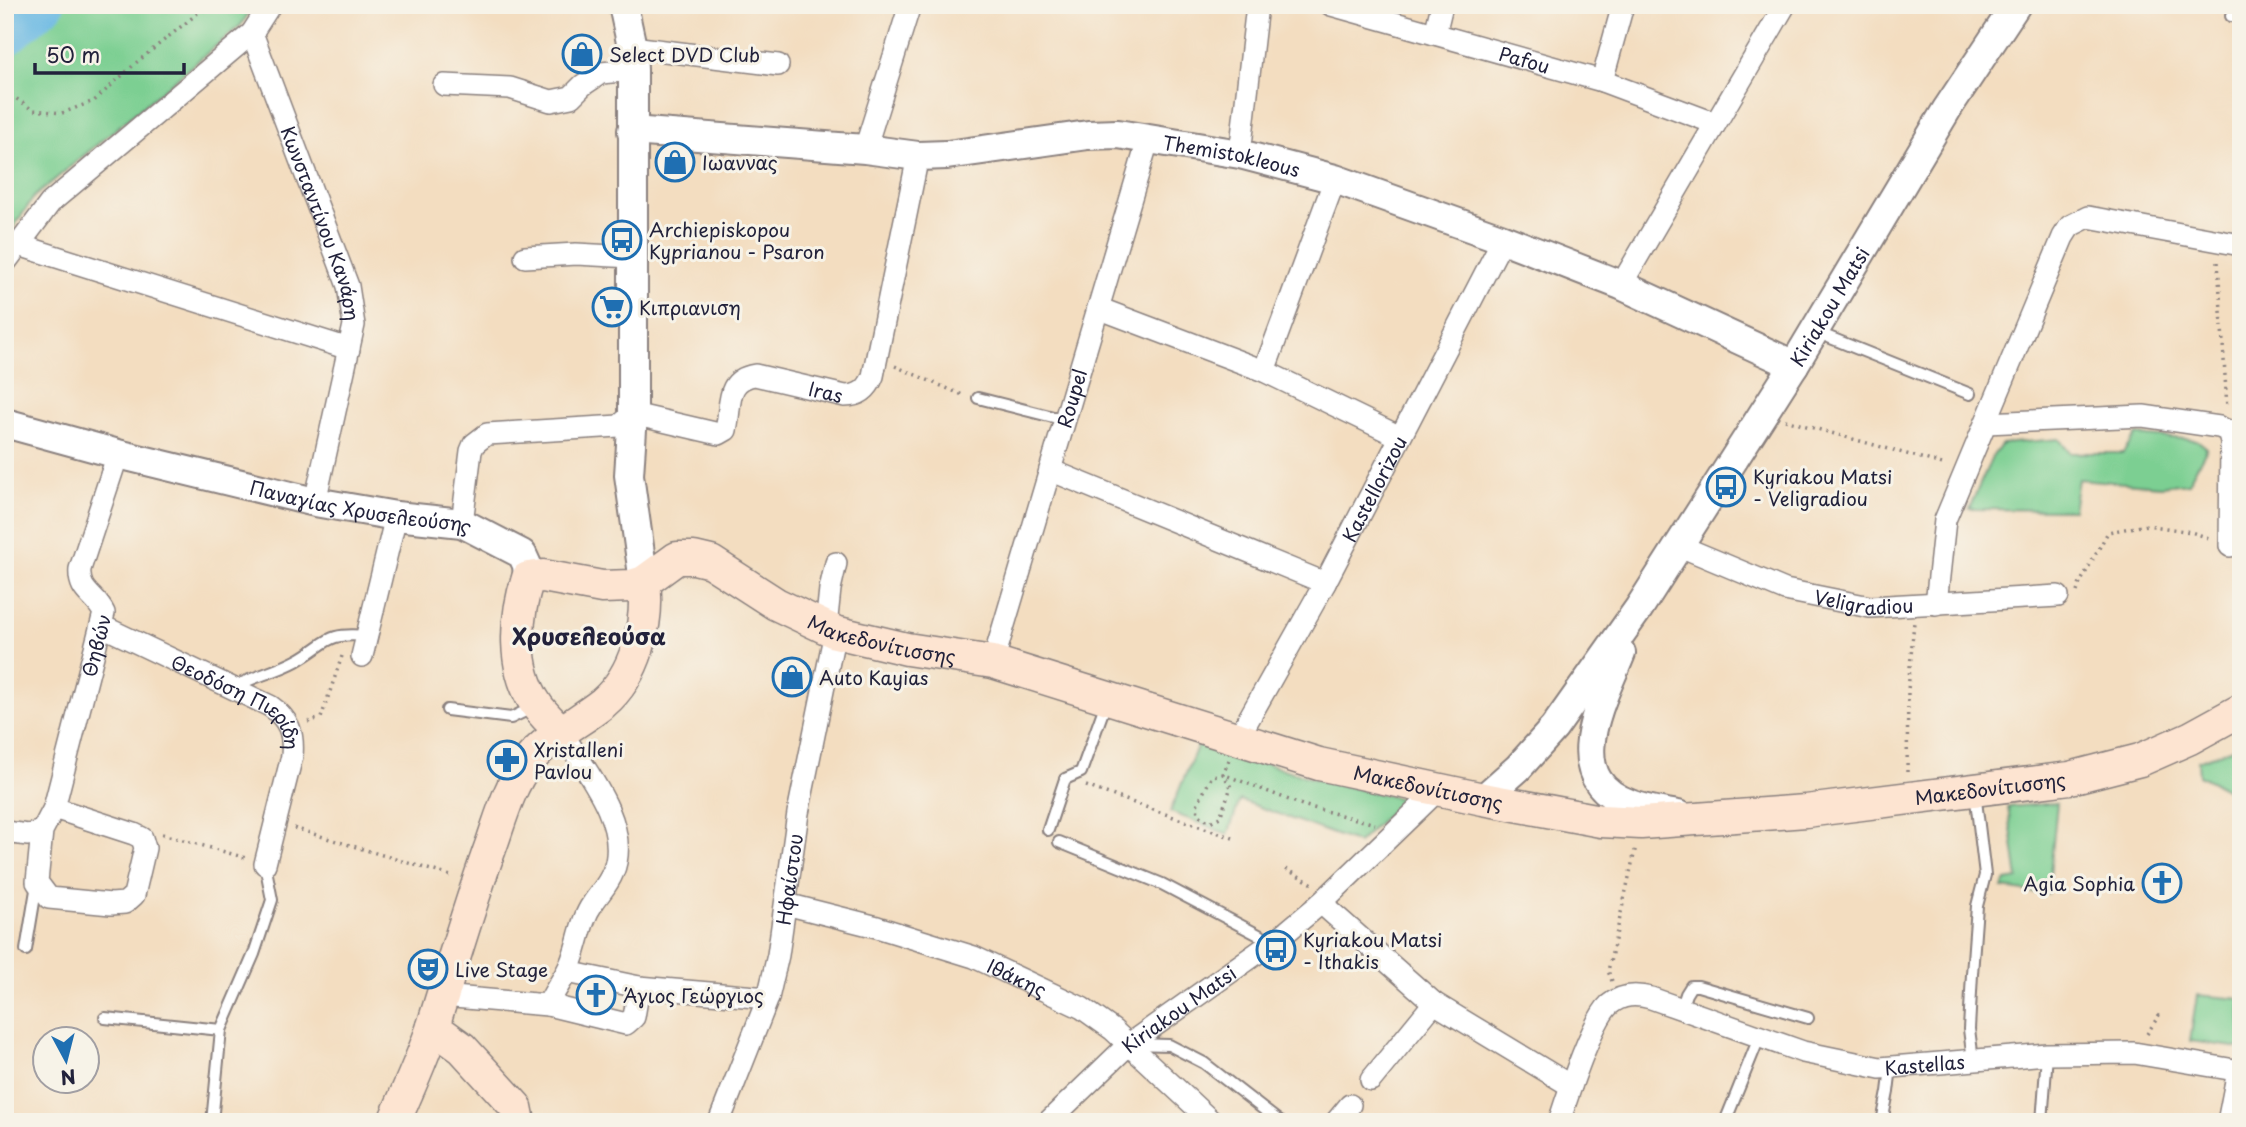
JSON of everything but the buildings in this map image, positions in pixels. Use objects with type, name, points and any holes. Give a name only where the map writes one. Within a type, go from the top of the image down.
[{"type":"main road","name":"Μακεδονίτισσης","points":[[644,582],[677,558],[711,562],[776,604],[830,630],[907,649],[993,662],[1319,764],[1575,818],[1641,823],[1806,811],[2070,778],[2140,761],[2241,710]]},
{"type":"main road","points":[[394,1122],[433,1027],[477,884],[515,782],[528,762],[613,693],[640,643],[645,619],[644,582],[613,588],[586,586],[543,576],[528,578],[517,627],[522,669],[536,705],[561,733]]},
{"type":"main road","points":[[433,1027],[462,1048],[516,1107],[519,1122]]},
{"type":"street","points":[[5,263],[50,204],[252,33],[270,5]]},
{"type":"street","points":[[623,5],[632,59],[633,414],[629,475],[644,582]]},
{"type":"street","points":[[865,149],[910,5]]},
{"type":"street","points":[[1240,154],[1257,5]]},
{"type":"street","name":"Pafou","points":[[1331,5],[1602,81],[1714,123]]},
{"type":"street","points":[[1435,34],[1443,5]]},
{"type":"street","points":[[1602,81],[1623,5]]},
{"type":"street","points":[[1621,285],[1785,5]]},
{"type":"street","name":"Kiriakou Matsi","points":[[1483,799],[1518,768],[1554,728],[1639,608],[1794,365],[1947,109],[2016,5]]},
{"type":"street","name":"Κωνσταντίνου Κανάρη","points":[[252,33],[348,286],[354,325],[315,502]]},
{"type":"street","points":[[444,85],[510,88],[551,102],[571,97],[601,73],[632,59],[778,65]]},
{"type":"street","name":"Themistokleous","points":[[632,131],[865,149],[918,156],[947,155],[1088,135],[1118,134],[1240,154],[1335,179],[1503,239],[1621,285],[1794,365]]},
{"type":"street","name":"Roupel","points":[[993,662],[1149,137]]},
{"type":"street","name":"Iras","points":[[633,414],[719,434],[726,430],[735,383],[741,377],[755,375],[845,396],[860,393],[870,383],[877,358],[918,156]]},
{"type":"street","points":[[1264,372],[1335,179]]},
{"type":"street","points":[[1926,604],[1944,520],[2063,237],[2070,226],[2088,216],[2241,245]]},
{"type":"street","name":"Kastellorizou","points":[[1238,738],[1325,583],[1503,239]]},
{"type":"street","points":[[19,245],[349,349]]},
{"type":"street","points":[[525,257],[576,254],[632,257]]},
{"type":"street","points":[[1098,308],[1264,372],[1400,437]]},
{"type":"street","points":[[462,523],[471,451],[480,438],[487,434],[619,426],[633,414]]},
{"type":"street","points":[[1986,423],[2143,416],[2218,427],[2228,431],[2231,440],[2230,546]]},
{"type":"street","name":"Παναγίας Χρυσελεούσης","points":[[5,423],[118,454],[315,502],[396,516],[462,523],[522,554],[527,565],[528,578]]},
{"type":"street","name":"Θηβών","points":[[54,808],[104,613],[100,604],[86,592],[79,580],[80,569],[118,454]]},
{"type":"street","points":[[1050,470],[1325,583]]},
{"type":"street","points":[[364,647],[396,516]]},
{"type":"street","name":"Veligradiou","points":[[1680,546],[1785,590],[1870,607],[2058,596]]},
{"type":"street","name":"Ηφαίστου","points":[[719,1122],[768,998],[778,955],[798,813],[830,630],[830,589],[836,563]]},
{"type":"street","name":"Kiriakou Matsi","points":[[1639,608],[1597,712],[1590,735],[1589,756],[1594,774],[1602,787],[1614,797],[1638,807],[1696,819]]},
{"type":"street","name":"Θεοδόση Πιερίδη","points":[[102,626],[234,687],[281,714],[290,728],[292,756],[264,864]]},
{"type":"street","points":[[548,1005],[558,983],[567,972],[582,926],[593,903],[605,890],[619,849],[613,820],[561,733]]},
{"type":"street","name":"Kiriakou Matsi","points":[[1048,1122],[1129,1044],[1272,942],[1325,898],[1439,789]]},
{"type":"street","points":[[54,808],[142,838],[145,848],[134,895],[125,903],[111,904],[48,898],[37,882],[42,831],[54,808]]},
{"type":"street","points":[[5,832],[28,835],[42,831]]},
{"type":"street","points":[[1325,898],[1434,1003],[1571,1086]]},
{"type":"street","name":"Ιθάκης","points":[[786,904],[877,927],[974,957],[1082,1008],[1129,1044],[1212,1122]]},
{"type":"street","points":[[567,972],[639,987],[768,998]]},
{"type":"street","points":[[442,996],[548,1005],[626,1024],[634,1017],[639,987]]},
{"type":"street","name":"Kastellas","points":[[1618,999],[1640,995],[1803,1052],[1880,1068],[2047,1054],[2134,1053],[2239,1071]]},
{"type":"street","points":[[1559,1122],[1571,1086],[1602,1014],[1618,999]]},
{"type":"street","points":[[1370,1080],[1434,1003]]},
{"type":"street","points":[[2228,1122],[2239,1071]]},
{"type":"street","points":[[1336,1122],[1350,1105]]},
{"type":"lane","points":[[1814,331],[1970,394]]},
{"type":"lane","points":[[978,398],[1065,420]]},
{"type":"lane","points":[[234,687],[295,662],[324,640],[344,634],[364,647]]},
{"type":"lane","points":[[1048,830],[1065,779],[1082,772],[1108,698]]},
{"type":"lane","points":[[447,710],[511,718],[536,705]]},
{"type":"lane","points":[[1973,1060],[1969,1030],[1972,974],[1977,906],[1985,875],[1975,790]]},
{"type":"lane","points":[[1059,842],[1162,884],[1272,942]]},
{"type":"lane","points":[[212,1122],[221,1030],[254,954],[272,900],[264,864]]},
{"type":"lane","points":[[26,950],[37,882]]},
{"type":"lane","points":[[1681,1009],[1691,986],[1698,986],[1808,1018]]},
{"type":"lane","points":[[104,1018],[221,1030]]},
{"type":"lane","points":[[1725,1122],[1759,1038]]},
{"type":"lane","points":[[1129,1044],[1169,1045],[1204,1063],[1280,1122]]},
{"type":"lane","points":[[2042,1122],[2047,1054]]},
{"type":"lane","points":[[1882,1122],[1891,1067]]},
{"type":"path","points":[[5,91],[33,110],[62,113],[94,101],[137,62],[208,5]]},
{"type":"path","points":[[2217,240],[2228,431]]},
{"type":"path","points":[[877,358],[968,397],[978,398]]},
{"type":"path","points":[[1763,414],[1966,470]]},
{"type":"path","points":[[2058,596],[2076,597],[2080,583],[2108,532],[2147,525],[2191,532],[2230,546],[2240,568],[2238,594],[2241,617]]},
{"type":"path","points":[[1906,799],[1908,690],[1926,604]]},
{"type":"path","points":[[290,728],[321,719],[344,650],[364,647]]},
{"type":"path","points":[[1223,774],[1238,738]]},
{"type":"path","points":[[1223,774],[1231,787],[1220,817],[1210,822],[1198,815],[1197,805],[1212,776],[1223,774],[1302,805],[1397,830]]},
{"type":"path","points":[[1065,779],[1153,813],[1233,838]]},
{"type":"path","points":[[1107,800],[1109,794]]},
{"type":"path","points":[[276,822],[477,884]]},
{"type":"path","points":[[1618,999],[1608,971],[1641,823]]},
{"type":"path","points":[[142,838],[154,832],[264,864]]},
{"type":"path","points":[[1286,869],[1325,898]]},
{"type":"green space","points":[[5,5],[254,5],[241,25],[34,197],[5,240]]},
{"type":"green space","points":[[2136,435],[2197,440],[2207,448],[2188,483],[2160,486],[2078,479],[2073,510],[1969,509],[1992,457],[2002,444],[2059,439],[2070,453],[2123,453]]},
{"type":"green space","points":[[1199,742],[1314,779],[1403,799],[1358,843],[1240,800],[1228,834],[1170,812]]},
{"type":"green space","points":[[2241,745],[2241,797],[2199,775],[2198,761]]},
{"type":"green space","points":[[2057,803],[2048,894],[2002,888],[2006,881],[2018,879],[2008,807]]},
{"type":"green space","points":[[2197,995],[2241,999],[2241,1048],[2190,1041]]},
{"type":"waterway","points":[[5,40],[47,5]]},
{"type":"place","name":"Select DVD Club","points":[[582,54]]},
{"type":"place","name":"Ιωαννας","points":[[675,162]]},
{"type":"place","name":"Archiepiskopou Kyprianou - Psaron","points":[[622,240]]},
{"type":"place","name":"Κιπριανιση","points":[[612,307]]},
{"type":"place","name":"Kyriakou Matsi - Veligradiou","points":[[1726,487]]},
{"type":"place","name":"Auto Kayias","points":[[792,677]]},
{"type":"place","name":"Xristalleni Pavlou","points":[[507,760]]},
{"type":"place","name":"Agia Sophia","points":[[2162,883]]},
{"type":"place","name":"Kyriakou Matsi - Ithakis","points":[[1276,950]]},
{"type":"place","name":"Live Stage","points":[[428,969]]},
{"type":"place","name":"Άγιος Γεώργιος","points":[[596,995]]},
{"type":"district","name":"Χρυσελεούσα","points":[[589,635]]}]
